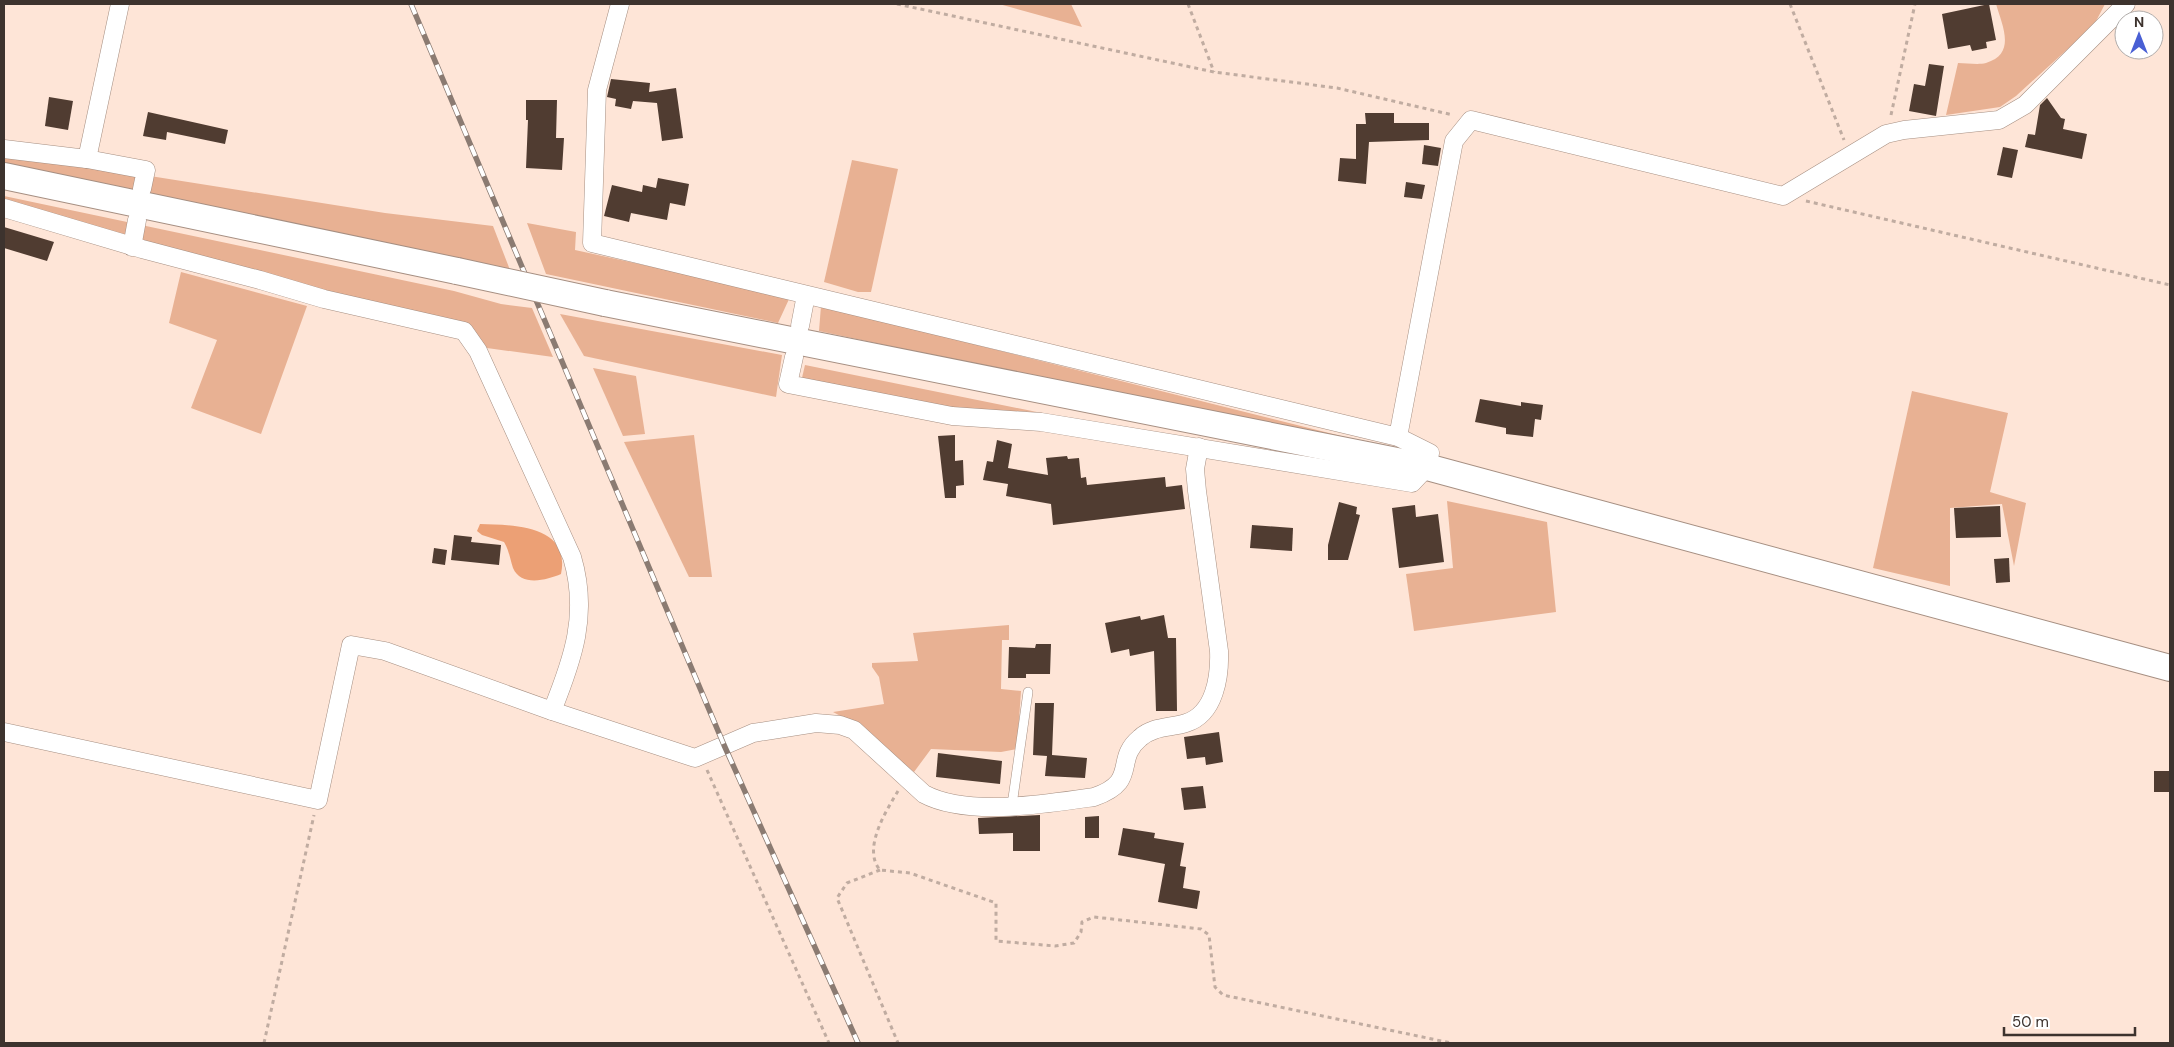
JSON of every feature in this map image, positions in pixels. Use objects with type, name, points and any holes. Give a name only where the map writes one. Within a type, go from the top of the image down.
[{"type":"street","points":[[87,159],[120,4]]},
{"type":"street","points":[[620,4],[596,90],[592,243],[1398,437],[1430,453],[1426,468],[1412,483],[1041,422],[952,416],[788,384],[794,357]]},
{"type":"street","points":[[1398,437],[1454,141],[1471,120],[1783,196],[1886,134],[1904,130],[1999,120],[2025,105],[2126,4]]},
{"type":"street","points":[[4,148],[87,159],[146,170],[142,189]]},
{"type":"street","points":[[4,176],[605,303],[1426,468],[2170,668]]},
{"type":"street","points":[[4,208],[132,246],[260,280],[324,300],[464,331],[478,351],[572,557],[578,576],[579,631],[565,678],[552,711]]},
{"type":"street","points":[[132,246],[137,220]]},
{"type":"street","points":[[800,326],[806,294]]},
{"type":"street","points":[[4,732],[318,800],[351,645],[385,651],[552,711],[695,758],[753,733],[828,723],[854,730],[924,794],[938,801],[963,806],[1012,805],[1067,801],[1107,793],[1123,778],[1127,757],[1132,745],[1141,736],[1158,728],[1188,723],[1202,712],[1214,694],[1220,672],[1219,651],[1197,491],[1195,469],[1199,447]]},
{"type":"lane","points":[[1012,805],[1028,692]]},
{"type":"path","points":[[897,4],[1214,72],[1337,88],[1471,120]]},
{"type":"path","points":[[1188,4],[1214,72]]},
{"type":"path","points":[[1790,4],[1850,156]]},
{"type":"path","points":[[1886,134],[1915,4]]},
{"type":"path","points":[[1783,196],[2170,285]]},
{"type":"path","points":[[695,758],[708,771],[829,1043]]},
{"type":"path","points":[[880,870],[873,856],[875,843],[886,812],[906,778]]},
{"type":"path","points":[[264,1043],[318,800]]},
{"type":"path","points":[[898,1043],[837,898],[847,882],[880,870],[910,874],[996,903],[996,941],[1055,946],[1074,943],[1080,932],[1082,922],[1094,917],[1201,929],[1209,934],[1215,987],[1223,995],[1451,1043]]},
{"type":"shaded area","points":[[999,4],[1071,4],[1082,27]]},
{"type":"shaded area","points":[[1996,4],[2105,4],[2094,25],[2016,96],[2000,107],[1946,115],[1958,63],[1986,63],[1996,59],[2001,53],[2005,38]]},
{"type":"shaded area","points":[[4,154],[139,174],[136,196],[4,168]]},
{"type":"shaded area","points":[[852,160],[898,169],[871,292],[858,292],[824,282]]},
{"type":"shaded area","points":[[150,176],[385,213],[493,226],[510,270],[145,197]]},
{"type":"shaded area","points":[[4,196],[454,291],[501,304],[532,308],[553,357],[487,348],[473,330],[333,297],[4,202]]},
{"type":"shaded area","points":[[527,223],[576,232],[575,250],[790,297],[778,323],[546,274]]},
{"type":"shaded area","points":[[181,272],[307,306],[261,434],[191,408],[217,340],[169,323]]},
{"type":"shaded area","points":[[821,306],[1349,438],[1296,433],[819,331]]},
{"type":"shaded area","points":[[560,314],[782,355],[776,397],[584,356]]},
{"type":"shaded area","points":[[805,365],[1037,412],[947,409],[801,382]]},
{"type":"shaded area","points":[[593,368],[636,376],[645,434],[623,436]]},
{"type":"shaded area","points":[[1912,391],[2008,413],[1990,492],[2026,503],[2014,566],[2002,504],[1950,508],[1950,586],[1873,568]]},
{"type":"shaded area","points":[[694,435],[712,577],[689,577],[624,442]]},
{"type":"shaded area","points":[[1447,501],[1547,522],[1556,612],[1414,631],[1406,574],[1453,568]]},
{"type":"shaded area","points":[[480,524],[523,527],[549,537],[557,546],[562,558],[561,574],[542,580],[522,578],[513,568],[504,542],[482,535],[477,531]]},
{"type":"shaded area","points":[[1009,625],[1009,640],[1002,640],[1001,689],[1021,691],[1017,749],[1001,752],[931,749],[914,772],[854,723],[833,712],[884,704],[879,677],[872,667],[872,663],[918,661],[913,633]]},
{"type":"building","points":[[1989,4],[1996,40],[1986,42],[1987,48],[1972,51],[1970,45],[1948,49],[1942,14]]},
{"type":"building","points":[[1929,64],[1944,66],[1936,116],[1909,111],[1914,84],[1925,86]]},
{"type":"building","points":[[611,79],[650,83],[649,92],[676,88],[683,138],[662,141],[657,103],[633,101],[631,109],[615,106],[616,99],[607,97]]},
{"type":"building","points":[[49,97],[73,101],[68,130],[45,126]]},
{"type":"building","points":[[2047,98],[2061,118],[2065,119],[2063,129],[2087,134],[2082,159],[2025,147],[2028,134],[2035,135],[2040,105]]},
{"type":"building","points":[[526,100],[557,100],[556,138],[564,138],[562,170],[526,168],[528,120],[526,120]]},
{"type":"building","points":[[148,112],[228,130],[225,144],[167,132],[166,140],[143,136]]},
{"type":"building","points":[[1365,113],[1394,113],[1394,123],[1429,123],[1429,140],[1369,142],[1366,184],[1338,181],[1340,158],[1356,159],[1356,124],[1366,124]]},
{"type":"building","points":[[1424,145],[1441,148],[1438,166],[1422,164]]},
{"type":"building","points":[[2003,147],[2018,150],[2012,178],[1997,175]]},
{"type":"building","points":[[658,178],[689,184],[685,206],[670,203],[667,220],[631,213],[629,222],[604,216],[612,185],[642,192],[643,185],[656,188]]},
{"type":"building","points":[[1406,182],[1425,185],[1422,199],[1404,197]]},
{"type":"building","points":[[4,227],[54,242],[47,261],[4,248]]},
{"type":"building","points":[[1480,399],[1521,406],[1521,402],[1543,405],[1541,420],[1535,419],[1533,437],[1506,434],[1506,428],[1475,422]]},
{"type":"building","points":[[955,435],[955,461],[963,460],[964,485],[956,486],[956,498],[945,498],[938,436]]},
{"type":"building","points":[[997,440],[1012,444],[1008,468],[1048,475],[1046,458],[1067,456],[1068,459],[1079,458],[1081,478],[1086,477],[1087,485],[1165,477],[1166,487],[1182,485],[1185,509],[1053,525],[1051,504],[1006,496],[1008,484],[983,480],[987,461],[993,462]]},
{"type":"building","points":[[1339,502],[1357,507],[1356,514],[1360,515],[1348,560],[1328,560],[1328,545]]},
{"type":"building","points":[[1415,505],[1416,517],[1438,514],[1444,562],[1399,568],[1392,508]]},
{"type":"building","points":[[2000,506],[2001,537],[1956,538],[1954,508]]},
{"type":"building","points":[[1252,525],[1293,528],[1292,551],[1250,548]]},
{"type":"building","points":[[454,535],[472,537],[471,542],[501,545],[499,565],[451,560]]},
{"type":"building","points":[[434,548],[447,550],[445,565],[432,563]]},
{"type":"building","points":[[2009,558],[2010,582],[1996,583],[1994,559]]},
{"type":"building","points":[[1164,615],[1168,638],[1176,638],[1177,711],[1156,711],[1154,651],[1130,656],[1129,649],[1111,653],[1105,623],[1140,616],[1141,620]]},
{"type":"building","points":[[1036,644],[1051,644],[1050,674],[1026,674],[1026,678],[1008,678],[1009,647],[1035,648]]},
{"type":"building","points":[[1035,703],[1054,703],[1052,755],[1087,758],[1085,778],[1045,776],[1047,756],[1033,755]]},
{"type":"building","points":[[1219,732],[1223,762],[1206,765],[1205,757],[1187,759],[1184,737]]},
{"type":"building","points":[[938,753],[1002,761],[1000,784],[936,777]]},
{"type":"building","points":[[2154,771],[2170,771],[2170,792],[2154,792]]},
{"type":"building","points":[[1203,786],[1206,808],[1184,810],[1181,788]]},
{"type":"building","points":[[1040,815],[1040,851],[1013,851],[1013,833],[979,834],[978,818]]},
{"type":"building","points":[[1099,816],[1099,838],[1085,838],[1085,817]]},
{"type":"building","points":[[1123,828],[1155,833],[1154,838],[1184,843],[1180,866],[1186,867],[1183,888],[1200,891],[1197,909],[1158,902],[1165,864],[1118,855]]},
{"type":"railway","points":[[411,4],[724,745],[858,1043]]}]
